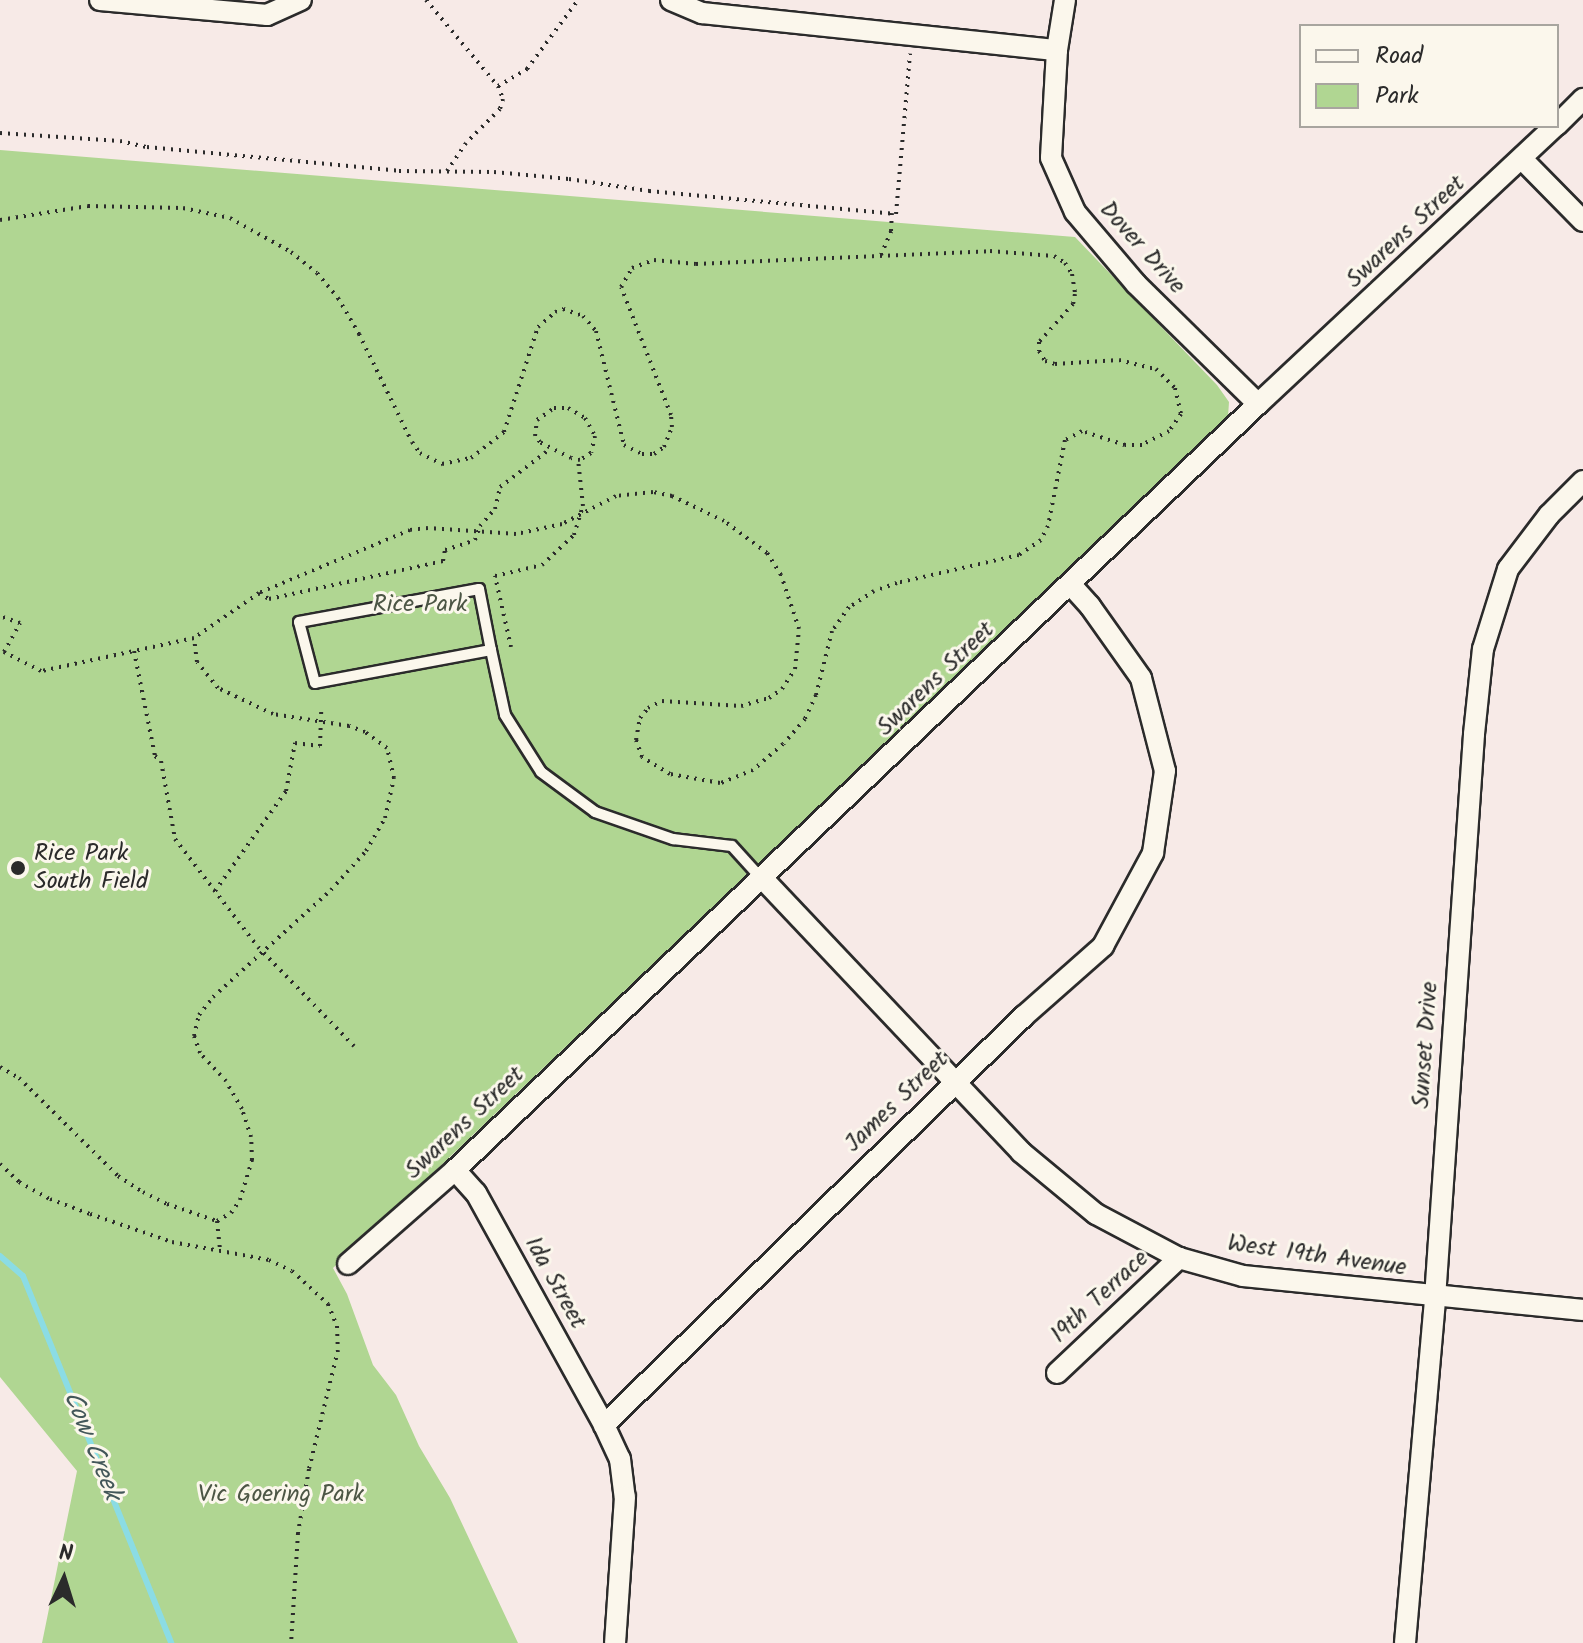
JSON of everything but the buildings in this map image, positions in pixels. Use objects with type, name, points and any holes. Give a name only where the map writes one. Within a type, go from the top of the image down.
[{"type":"street","points":[[100,0],[267,15],[301,0]]},
{"type":"street","points":[[671,0],[702,13],[1057,50]]},
{"type":"street","name":"Dover Drive","points":[[1065,0],[1057,50],[1051,158],[1075,212],[1136,284],[1258,404]]},
{"type":"street","name":"Swarens Street","points":[[1559,122],[1583,99]]},
{"type":"street","name":"Swarens Street","points":[[348,1264],[455,1170],[1258,404],[1553,128]]},
{"type":"street","points":[[1522,159],[1583,221]]},
{"type":"street","name":"Sunset Drive","points":[[1405,1643],[1435,1298],[1474,734],[1483,649],[1508,569],[1549,515],[1583,481]]},
{"type":"street","name":"James Street","points":[[604,1425],[955,1083],[1103,946],[1153,853],[1165,771],[1141,678],[1090,606],[1071,585]]},
{"type":"street","name":"West 19th Avenue","points":[[763,879],[1021,1152],[1096,1214],[1179,1258],[1243,1276],[1435,1298],[1583,1310]]},
{"type":"street","name":"Ida Street","points":[[455,1170],[476,1193],[604,1425]]},
{"type":"street","name":"19th Terrace","points":[[1057,1373],[1179,1258]]},
{"type":"street","points":[[604,1425],[620,1459],[625,1497],[615,1643]]},
{"type":"lane","points":[[491,650],[315,683],[299,622],[479,589],[505,715],[541,772],[595,812],[673,839],[732,846],[763,879]]},
{"type":"path","points":[[426,0],[498,86],[503,99],[500,109],[466,143],[447,171]]},
{"type":"path","points":[[498,86],[531,64],[578,0]]},
{"type":"path","points":[[0,133],[120,141],[147,147],[399,171],[447,171],[597,181],[649,191],[896,214],[910,49]]},
{"type":"path","points":[[0,220],[88,206],[183,208],[230,218],[291,252],[317,273],[338,298],[359,334],[412,442],[420,453],[442,464],[471,458],[504,432],[538,327],[563,309],[583,316],[596,331],[608,365],[616,424],[624,445],[642,454],[654,454],[664,447],[669,439],[671,415],[621,287],[632,268],[642,262],[696,264],[1025,252],[1060,259],[1072,274],[1075,294],[1073,304],[1039,342],[1039,351],[1045,361],[1055,364],[1119,360],[1156,369],[1175,388],[1180,399],[1176,424],[1159,439],[1142,445],[1125,445],[1082,431],[1065,440],[1048,526],[1041,540],[1032,547],[1019,555],[897,583],[874,591],[849,607],[832,631],[816,695],[805,719],[783,744],[753,770],[720,783],[687,779],[653,765],[638,748],[637,728],[648,708],[662,701],[741,706],[769,698],[782,689],[795,669],[800,641],[781,575],[750,537],[672,496],[653,492],[625,495],[538,531],[516,534],[428,528],[410,530],[259,593],[194,638],[41,671],[4,652],[20,623],[0,616]]},
{"type":"path","points":[[881,255],[891,231],[892,213]]},
{"type":"path","points":[[554,408],[575,410],[589,424],[595,442],[591,453],[578,459],[550,449],[535,436],[537,420],[554,408]]},
{"type":"path","points":[[259,593],[269,599],[443,561],[442,552],[472,543],[495,509],[500,487],[550,449]]},
{"type":"path","points":[[511,647],[495,576],[527,571],[556,556],[574,535],[584,489],[578,459]]},
{"type":"path","points":[[0,1067],[19,1078],[118,1176],[167,1204],[217,1221],[231,1213],[248,1182],[252,1160],[251,1137],[237,1101],[200,1053],[194,1036],[199,1015],[213,997],[352,868],[366,851],[388,810],[394,778],[387,748],[365,732],[273,714],[218,688],[197,662],[194,638]]},
{"type":"path","points":[[134,651],[155,756],[161,761],[175,839],[263,950],[354,1046]]},
{"type":"path","points":[[215,891],[286,791],[295,743],[320,746],[321,708]]},
{"type":"path","points":[[0,1164],[19,1182],[50,1199],[172,1242],[269,1260],[292,1271],[328,1304],[337,1326],[334,1372],[320,1410],[298,1533],[291,1643]]},
{"type":"path","points":[[217,1221],[220,1250]]},
{"type":"green space","name":"Rice Park","points":[[0,150],[1075,237],[1217,385],[1229,402],[1228,417],[333,1268],[347,1294],[373,1365],[396,1395],[419,1446],[450,1498],[518,1643],[42,1643],[77,1471],[0,1377]]},
{"type":"waterway","name":"Cow Creek","points":[[0,1256],[23,1276],[171,1643]]},
{"type":"place","name":"Rice Park South Field","points":[[18,868]]},
{"type":"park label","name":"Vic Goering Park","points":[[281,1495]]}]
